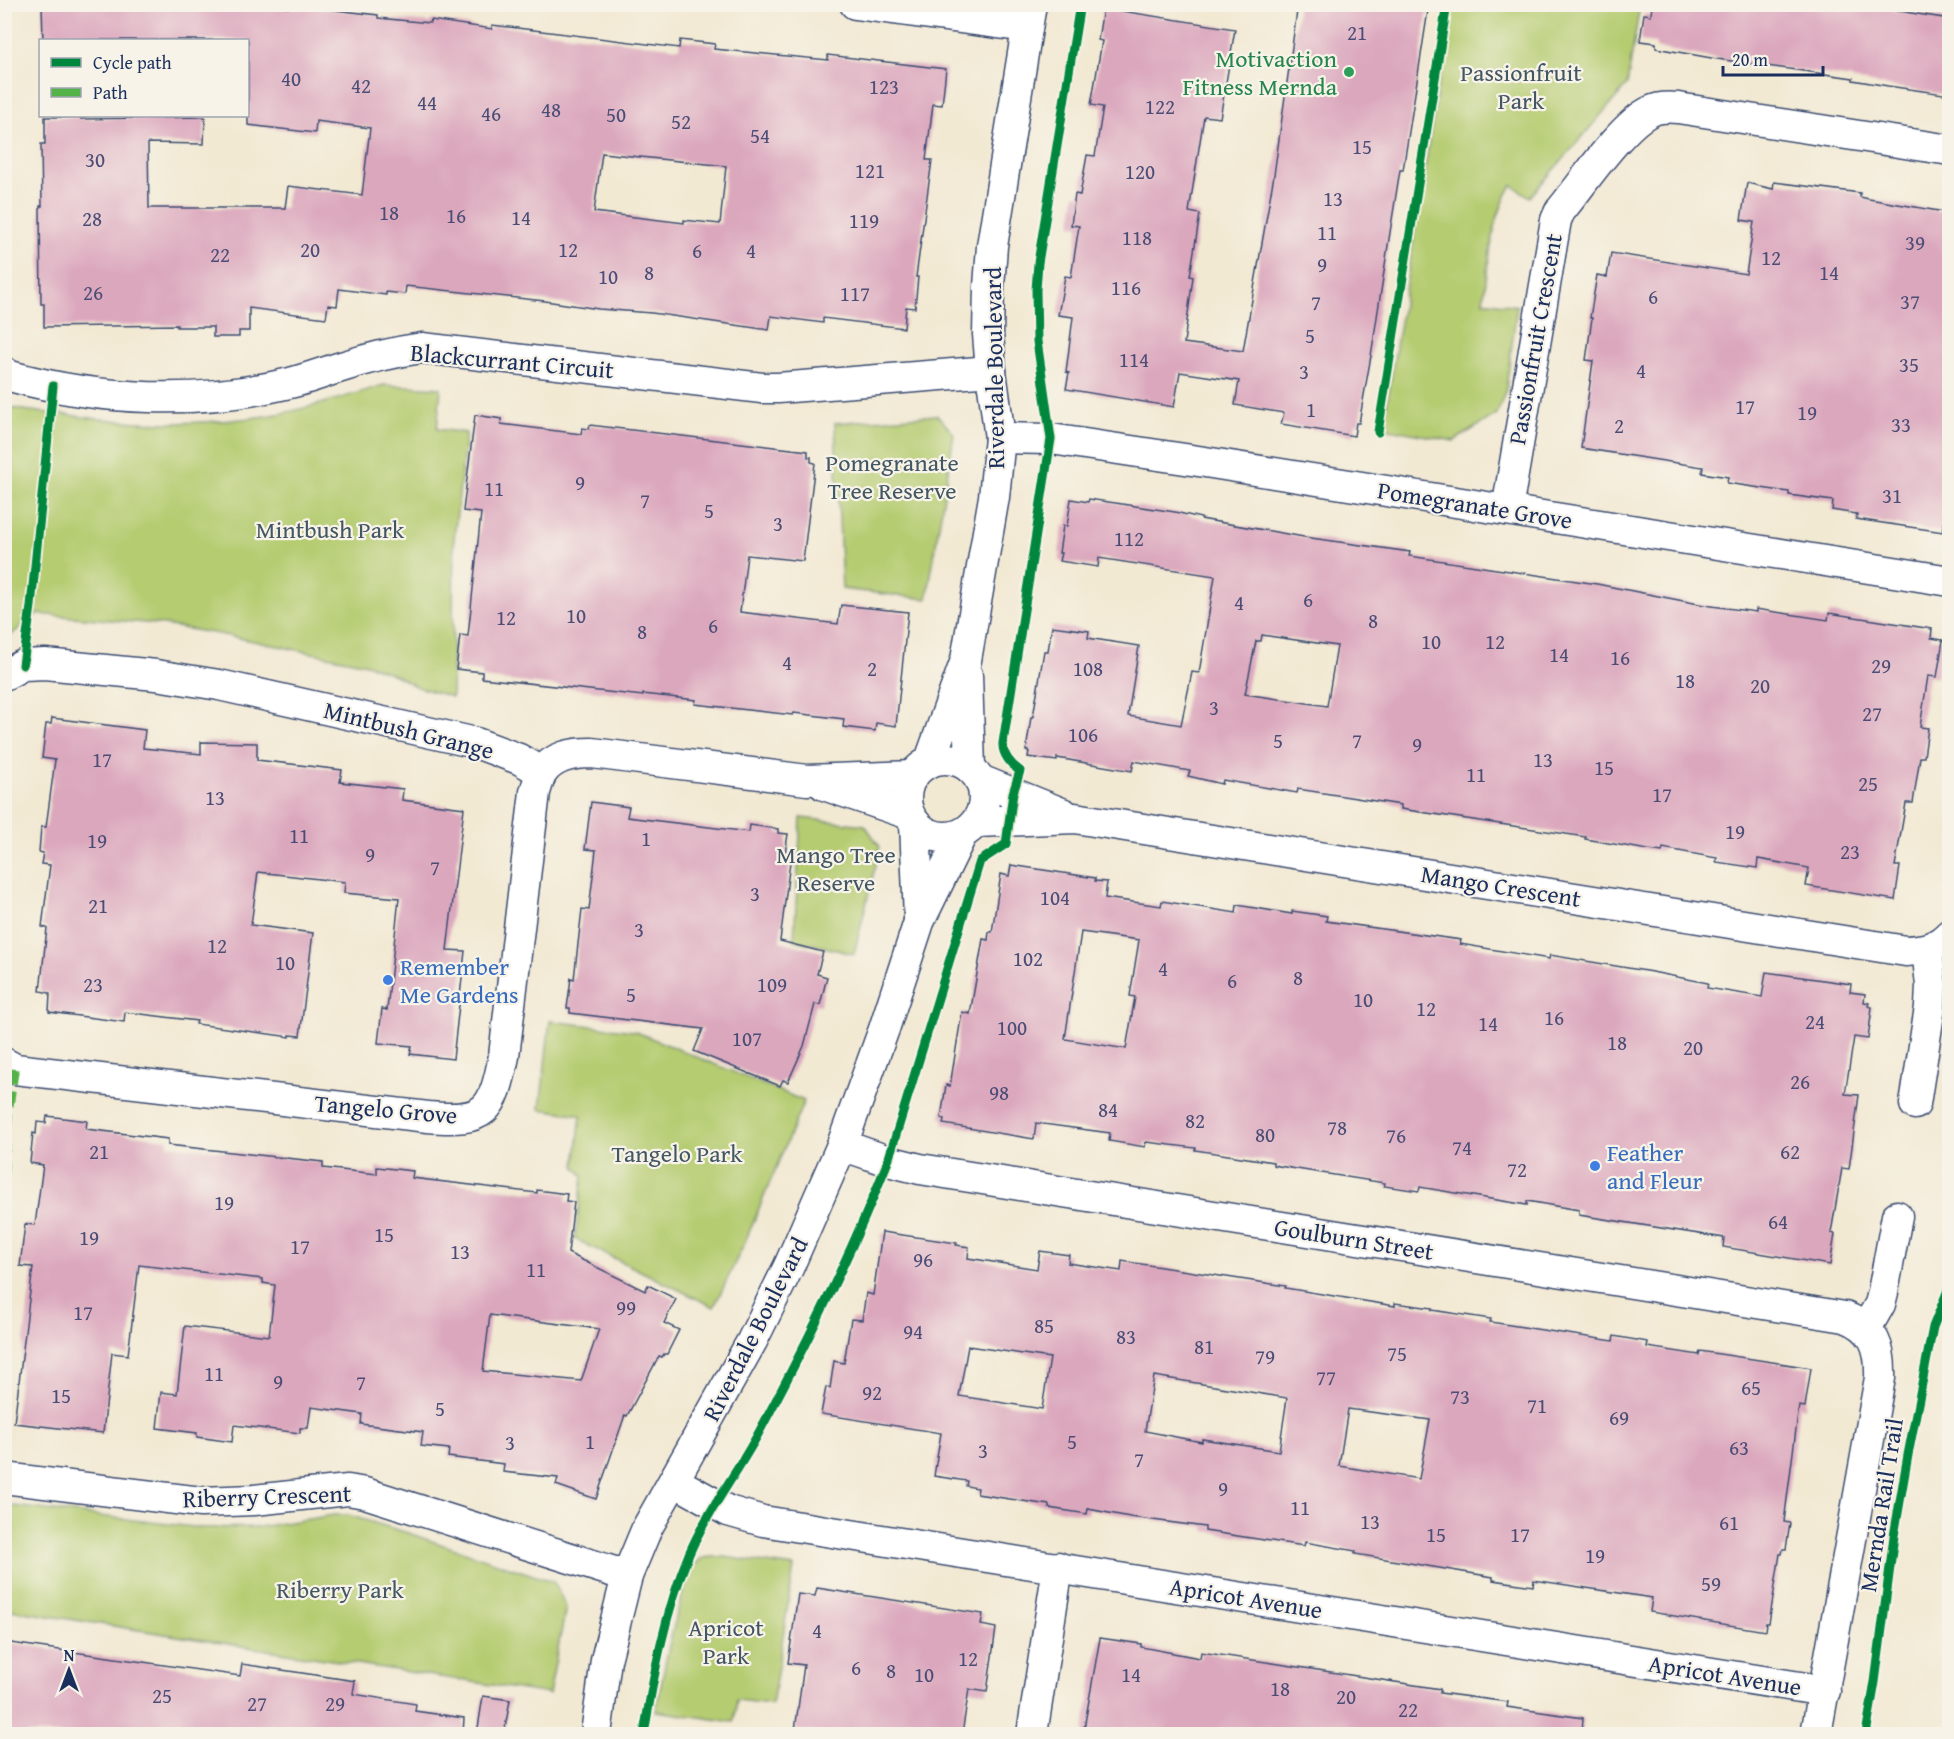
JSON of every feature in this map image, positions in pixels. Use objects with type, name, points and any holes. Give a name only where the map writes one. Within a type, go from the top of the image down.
[{"type":"street","points":[[855,4],[1029,16]]},
{"type":"street","name":"Riverdale Boulevard","points":[[921,769],[966,660],[994,497],[1000,438],[991,371],[988,313],[992,246],[1029,16]]},
{"type":"street","name":"Passionfruit Crescent","points":[[1507,510],[1556,220],[1560,211],[1620,136],[1638,120],[1650,111],[1660,108],[1678,108],[1950,150]]},
{"type":"street","name":"Blackcurrant Circuit","points":[[4,372],[10,376],[36,383],[122,395],[171,398],[254,391],[293,382],[374,357],[422,348],[762,388],[991,371]]},
{"type":"street","name":"Pomegranate Grove","points":[[1000,438],[1051,439],[1950,581]]},
{"type":"street","name":"Riverdale Boulevard","points":[[966,660],[975,774]]},
{"type":"street","name":"Mintbush Grange","points":[[4,675],[23,665],[45,664],[156,675],[219,685],[476,743],[519,759],[543,772]]},
{"type":"street","points":[[543,772],[555,761],[572,753],[592,753],[807,780],[921,769],[939,760],[950,760],[975,774],[984,801],[982,812],[970,828],[950,837],[937,837],[925,832],[912,819],[807,780]]},
{"type":"street","points":[[912,819],[906,801],[907,788],[921,769]]},
{"type":"street","name":"Tangelo Grove","points":[[8,1068],[428,1117],[458,1119],[474,1116],[488,1105],[498,1088],[504,1056],[535,792],[543,772]]},
{"type":"street","name":"Mango Crescent","points":[[975,774],[1075,818]]},
{"type":"street","name":"Mango Crescent","points":[[970,828],[1075,818],[1906,951],[1939,942],[1915,1104]]},
{"type":"street","name":"Riverdale Boulevard","points":[[912,819],[919,922]]},
{"type":"street","name":"Riverdale Boulevard","points":[[596,1734],[606,1660],[627,1576],[647,1528],[752,1341],[789,1266],[842,1145],[884,1029],[919,922],[970,828]]},
{"type":"street","name":"Goulburn Street","points":[[842,1145],[920,1169],[1845,1317],[1856,1321],[1866,1329]]},
{"type":"street","points":[[1816,1734],[1880,1378],[1878,1348],[1866,1329],[1880,1304],[1897,1216]]},
{"type":"street","name":"Riberry Crescent","points":[[4,1478],[201,1502],[254,1500],[339,1491],[365,1493],[627,1576]]},
{"type":"street","name":"Apricot Avenue","points":[[674,1481],[728,1511],[763,1521],[1825,1691]]},
{"type":"street","points":[[1032,1734],[1058,1567]]},
{"type":"green space","name":"Passionfruit Park","points":[[1451,5],[1640,5],[1627,85],[1530,197],[1512,185],[1499,212],[1483,301],[1517,306],[1506,389],[1497,414],[1454,441],[1383,428]]},
{"type":"green space","name":"Mintbush Park","points":[[384,385],[441,388],[437,429],[466,433],[454,538],[452,697],[417,687],[367,664],[158,624],[37,614],[5,640],[5,406],[28,411],[120,421],[173,423],[226,421],[278,414],[318,405]]},
{"type":"green space","name":"Pomegranate Tree Reserve","points":[[937,415],[954,434],[927,599],[842,589],[835,423]]},
{"type":"green space","name":"Mango Tree Reserve","points":[[801,818],[865,825],[880,847],[854,954],[794,940]]},
{"type":"green space","name":"Tangelo Park","points":[[550,1021],[634,1031],[804,1101],[745,1242],[714,1307],[575,1239],[583,1176],[575,1166],[581,1115],[540,1109]]},
{"type":"green space","name":"Riberry Park","points":[[4,1505],[202,1528],[259,1527],[334,1515],[348,1515],[554,1582],[566,1607],[549,1694],[5,1609]]},
{"type":"green space","name":"Apricot Park","points":[[724,1557],[794,1567],[772,1704],[737,1700],[734,1722],[656,1711],[667,1654],[686,1584],[701,1559]]},
{"type":"building","points":[[42,4],[206,7],[206,4],[261,4],[288,8],[289,4],[319,4],[318,8],[378,15],[378,18],[430,23],[431,20],[492,29],[492,25],[679,48],[680,40],[715,44],[714,49],[828,60],[828,55],[946,69],[942,105],[933,104],[926,160],[932,160],[916,277],[918,277],[915,308],[906,307],[904,328],[823,318],[823,323],[771,316],[769,330],[652,313],[599,309],[406,286],[405,294],[386,292],[386,295],[339,289],[337,306],[328,305],[326,318],[249,308],[249,331],[239,331],[239,337],[213,337],[213,327],[177,327],[177,325],[44,327],[44,304],[41,304],[40,206],[42,206],[41,144],[45,144],[45,117],[81,117],[81,119],[205,117],[204,144],[148,143],[149,208],[285,208],[288,186],[362,195],[370,128],[316,121],[315,133],[248,125],[249,39],[43,39]],"holes":[[[602,153],[726,166],[720,224],[684,220],[684,223],[594,212]]]},
{"type":"building","points":[[1298,4],[1429,4],[1371,356],[1359,423],[1356,423],[1354,436],[1281,424],[1284,413],[1235,405],[1239,381],[1180,372],[1174,407],[1066,389],[1073,317],[1058,315],[1065,276],[1071,277],[1079,226],[1071,225],[1075,194],[1080,195],[1087,155],[1095,156],[1103,107],[1091,105],[1102,41],[1098,40],[1103,8],[1235,29],[1220,118],[1204,116],[1189,212],[1200,214],[1190,276],[1193,277],[1184,343],[1243,351],[1274,175]]},
{"type":"building","points":[[1652,4],[1892,4],[1892,10],[1950,19],[1950,95],[1656,48],[1656,43],[1640,41],[1644,14],[1651,15]]},
{"type":"building","points":[[1774,182],[1860,193],[1860,197],[1950,213],[1950,517],[1945,516],[1943,532],[1856,519],[1857,514],[1832,510],[1833,501],[1727,483],[1728,477],[1702,473],[1703,467],[1581,448],[1593,361],[1586,360],[1592,318],[1590,318],[1597,275],[1607,277],[1611,253],[1746,274],[1754,222],[1741,220],[1747,183],[1773,189]]},
{"type":"building","points":[[475,415],[502,419],[501,424],[581,434],[582,428],[589,429],[590,425],[808,451],[808,457],[811,457],[811,462],[815,463],[803,561],[747,555],[740,612],[838,624],[841,605],[908,612],[896,726],[876,723],[875,731],[843,727],[844,719],[695,704],[696,700],[482,678],[482,672],[456,669],[460,635],[468,636],[481,513],[463,511]]},
{"type":"building","points":[[1071,499],[1088,502],[1089,499],[1175,512],[1201,519],[1304,537],[1410,552],[1409,556],[1597,584],[1704,605],[1756,612],[1756,609],[1828,620],[1829,613],[1932,629],[1931,638],[1943,640],[1937,677],[1928,676],[1920,727],[1928,728],[1924,757],[1920,757],[1913,803],[1906,803],[1895,866],[1900,866],[1895,900],[1806,886],[1809,868],[1758,859],[1757,868],[1716,862],[1717,858],[1663,848],[1662,852],[1648,850],[1585,839],[1586,837],[1401,809],[1401,805],[1298,789],[1297,793],[1223,780],[1222,784],[1188,776],[1190,771],[1134,761],[1132,771],[1057,758],[1057,761],[1028,757],[1029,751],[1026,751],[1031,717],[1033,717],[1044,651],[1048,651],[1052,626],[1089,631],[1088,638],[1139,646],[1128,716],[1181,725],[1192,672],[1199,673],[1215,576],[1099,558],[1098,567],[1059,561],[1063,526],[1067,526]],"holes":[[[1262,635],[1337,646],[1327,706],[1245,694],[1256,641],[1261,641]]]},
{"type":"building","points":[[52,718],[145,730],[143,748],[201,754],[201,742],[257,743],[257,760],[342,770],[340,782],[403,789],[402,800],[464,808],[447,950],[465,951],[453,1059],[410,1054],[412,1046],[378,1043],[382,1009],[387,1010],[399,898],[344,893],[345,882],[258,872],[251,925],[313,933],[300,1036],[290,1035],[290,1037],[196,1024],[197,1021],[125,1012],[124,1022],[49,1012],[50,993],[40,991],[47,928],[42,927],[50,865],[41,864],[43,853],[39,852],[41,827],[46,827],[55,760],[42,758],[46,724],[51,724]]},
{"type":"building","points":[[591,802],[629,807],[627,817],[749,832],[750,825],[778,829],[778,833],[788,834],[785,854],[791,854],[780,941],[823,952],[817,974],[827,977],[820,1005],[815,1004],[804,1046],[788,1082],[783,1080],[780,1086],[694,1051],[703,1029],[570,1013],[570,1008],[567,1008],[571,978],[574,979],[582,909],[589,910],[596,850],[585,849]]},
{"type":"building","points":[[1011,865],[1095,878],[1095,881],[1107,882],[1105,898],[1161,906],[1162,901],[1236,913],[1237,905],[1292,914],[1292,911],[1327,916],[1326,921],[1461,940],[1460,944],[1549,959],[1550,955],[1652,972],[1708,983],[1707,988],[1762,997],[1766,972],[1851,984],[1850,992],[1865,994],[1864,1002],[1869,1003],[1868,1006],[1872,1007],[1868,1039],[1854,1037],[1845,1094],[1859,1095],[1849,1169],[1842,1168],[1831,1233],[1835,1234],[1830,1265],[1723,1247],[1724,1238],[1579,1215],[1579,1210],[1527,1201],[1527,1205],[1420,1187],[1419,1191],[1384,1186],[1385,1183],[1273,1165],[1273,1162],[1195,1150],[1196,1148],[1146,1142],[1145,1147],[1109,1141],[1110,1133],[1036,1123],[1034,1139],[943,1124],[944,1119],[941,1118],[946,1085],[950,1086],[962,1012],[970,1014],[983,939],[988,940],[989,932],[992,932],[1001,874],[1009,876]],"holes":[[[1081,932],[1139,940],[1130,996],[1135,997],[1126,1049],[1065,1039]]]},
{"type":"building","points":[[47,1116],[87,1121],[86,1129],[168,1139],[168,1145],[323,1162],[323,1168],[377,1174],[377,1167],[413,1171],[412,1178],[537,1193],[537,1190],[567,1194],[566,1201],[574,1202],[568,1253],[645,1291],[648,1285],[676,1299],[664,1323],[679,1330],[667,1354],[659,1356],[627,1416],[625,1415],[596,1499],[556,1485],[558,1478],[503,1472],[504,1464],[448,1457],[449,1449],[421,1446],[423,1432],[361,1424],[362,1414],[311,1407],[308,1428],[300,1428],[300,1433],[234,1425],[232,1442],[197,1437],[197,1433],[157,1428],[161,1392],[177,1394],[185,1326],[269,1336],[275,1285],[263,1283],[263,1279],[139,1265],[128,1355],[112,1353],[103,1433],[14,1423],[33,1267],[20,1266],[25,1224],[35,1225],[43,1165],[30,1163],[33,1133],[36,1134],[37,1122],[46,1123]],"holes":[[[490,1315],[599,1329],[581,1381],[483,1371]]]},
{"type":"building","points":[[882,1232],[957,1243],[956,1245],[969,1247],[968,1258],[1037,1269],[1040,1251],[1069,1255],[1068,1263],[1121,1271],[1122,1261],[1286,1286],[1285,1288],[1395,1306],[1395,1303],[1432,1308],[1432,1310],[1491,1319],[1490,1322],[1613,1341],[1614,1336],[1648,1342],[1647,1347],[1699,1355],[1700,1351],[1811,1368],[1805,1407],[1799,1406],[1784,1522],[1790,1523],[1786,1549],[1783,1549],[1780,1554],[1769,1623],[1766,1623],[1765,1631],[1650,1612],[1652,1598],[1534,1580],[1533,1586],[1493,1580],[1493,1577],[1355,1554],[1356,1551],[1305,1542],[1304,1546],[1205,1531],[1205,1527],[1088,1509],[1087,1514],[1049,1508],[1049,1505],[977,1494],[978,1488],[966,1486],[967,1481],[934,1476],[941,1433],[821,1414],[826,1387],[830,1388],[834,1361],[844,1363],[851,1319],[862,1320],[866,1293],[873,1295]],"holes":[[[968,1346],[1050,1358],[1042,1409],[959,1396]],[[1154,1376],[1287,1398],[1279,1451],[1202,1439],[1202,1442],[1145,1431]],[[1348,1409],[1430,1420],[1419,1479],[1339,1466]]]},
{"type":"building","points":[[817,1588],[983,1614],[981,1625],[996,1628],[987,1692],[969,1689],[962,1734],[829,1734],[795,1730],[804,1665],[788,1663],[798,1594],[815,1596]]},
{"type":"building","points":[[1100,1638],[1141,1644],[1141,1647],[1200,1658],[1201,1652],[1440,1689],[1440,1693],[1508,1702],[1507,1707],[1583,1718],[1582,1734],[1083,1734]]},
{"type":"building","points":[[4,1642],[240,1676],[242,1664],[355,1681],[353,1694],[416,1704],[415,1711],[464,1718],[463,1734],[4,1734]]},
{"type":"building","points":[[483,1696],[510,1700],[504,1734],[477,1734]]},
{"type":"marked path","points":[[4,1175],[15,1069]]},
{"type":"cycle path","points":[[644,1734],[667,1620],[689,1554],[704,1523],[775,1402],[810,1335],[859,1231],[888,1161],[980,861],[1006,844],[1013,793],[1020,771],[1008,759],[1003,743],[1051,439],[1037,341],[1038,263],[1080,4]]},
{"type":"cycle path","points":[[1378,432],[1447,4]]},
{"type":"cycle path","points":[[23,665],[53,386]]},
{"type":"cycle path","name":"Mernda Rail Trail","points":[[1866,1734],[1908,1455],[1933,1327],[1950,1285]]},
{"type":"place","name":"Motivaction Fitness Mernda","points":[[1349,72]]},
{"type":"place","name":"Remember Me Gardens","points":[[388,980]]},
{"type":"place","name":"Feather and Fleur","points":[[1595,1166]]}]
